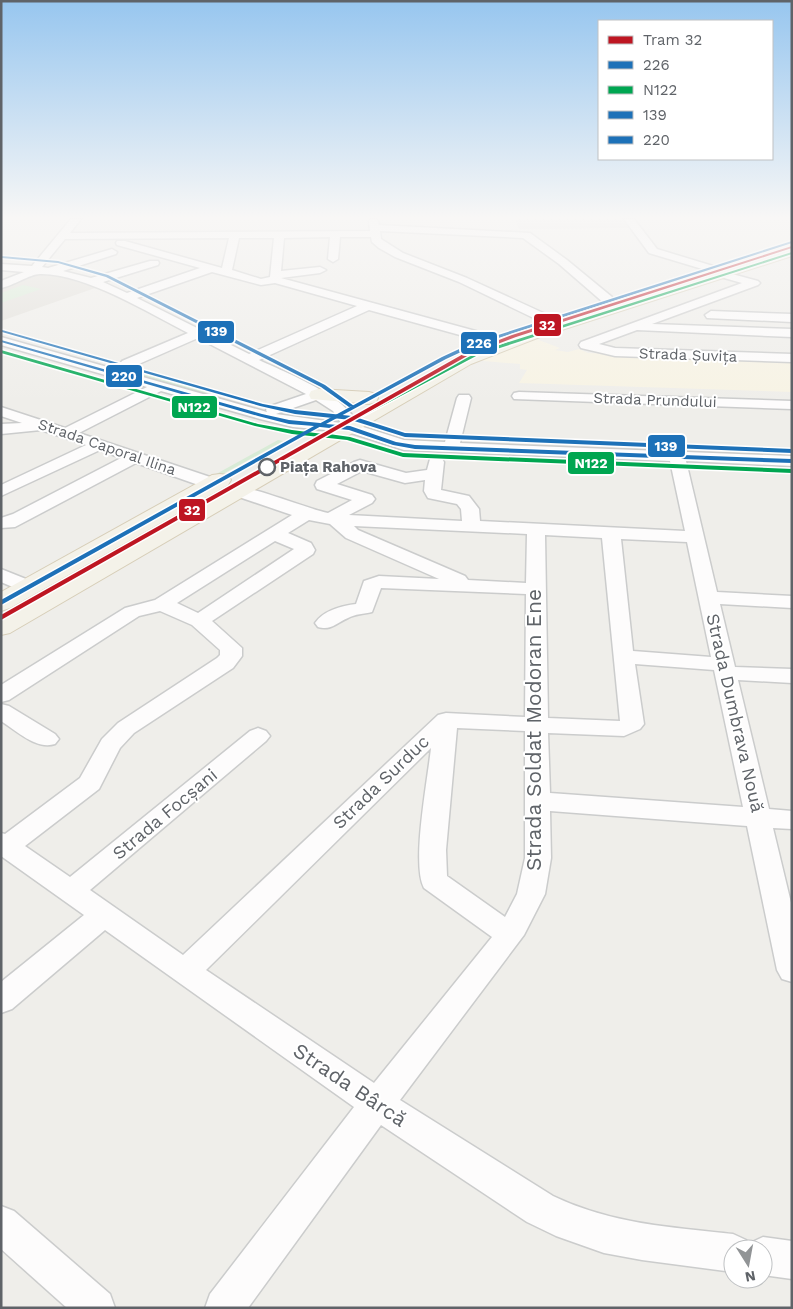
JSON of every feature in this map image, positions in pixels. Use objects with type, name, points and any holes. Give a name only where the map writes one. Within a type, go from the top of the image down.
[{"type":"main road","points":[[1,603],[213,484],[314,424],[347,420],[369,398],[456,352],[608,300],[681,280]]},
{"type":"main road","points":[[1,627],[239,491],[347,420],[465,360],[488,350],[689,280]]},
{"type":"main road","points":[[318,395],[369,398]]},
{"type":"street","points":[[1,285],[15,280]]},
{"type":"street","points":[[97,280],[247,360],[318,395],[347,420],[394,444],[444,448],[792,461]]},
{"type":"street","points":[[127,297],[177,280]]},
{"type":"street","points":[[143,305],[200,283],[190,280]]},
{"type":"street","points":[[254,280],[261,282],[266,280]]},
{"type":"street","points":[[285,280],[369,306],[490,339]]},
{"type":"street","points":[[463,280],[548,320]]},
{"type":"street","points":[[585,280],[608,300]]},
{"type":"street","points":[[634,326],[754,283],[745,280]]},
{"type":"street","points":[[721,294],[745,301]]},
{"type":"street","points":[[760,305],[780,311],[789,318],[792,329]]},
{"type":"street","points":[[247,360],[369,306]]},
{"type":"street","points":[[666,314],[789,318]]},
{"type":"street","points":[[634,326],[792,333]]},
{"type":"street","name":"Strada Șuvița","points":[[634,326],[586,344],[615,352],[792,358]]},
{"type":"street","points":[[1,327],[49,341],[130,370],[159,387],[289,422],[314,424]]},
{"type":"street","points":[[130,370],[193,336]]},
{"type":"street","points":[[1,341],[29,349],[130,370],[212,391],[314,424]]},
{"type":"street","points":[[29,349],[49,341]]},
{"type":"street","points":[[66,433],[159,387]]},
{"type":"street","points":[[197,398],[212,391]]},
{"type":"street","points":[[272,410],[318,395]]},
{"type":"street","name":"Strada Prundului","points":[[519,396],[792,405]]},
{"type":"street","points":[[464,398],[435,474],[432,491],[434,494],[452,496],[468,504],[472,510],[471,526]]},
{"type":"street","name":"Strada Caporal Ilina","points":[[1,411],[213,484]]},
{"type":"street","points":[[1,429],[48,427]]},
{"type":"street","points":[[4,487],[100,445]]},
{"type":"street","points":[[1,522],[9,523],[20,518],[135,457]]},
{"type":"street","name":"Strada Dumbrava Nouă","points":[[677,457],[792,968]]},
{"type":"street","points":[[333,519],[366,499],[323,485],[360,465],[405,478],[435,474]]},
{"type":"street","points":[[239,491],[306,514],[333,519],[695,536]]},
{"type":"street","points":[[1,696],[132,612],[162,604],[306,514]]},
{"type":"street","points":[[333,519],[352,534],[470,585]]},
{"type":"street","name":"Strada Soldat Modoran Ene","points":[[224,1308],[377,1104],[510,935],[531,894],[538,858],[536,529]]},
{"type":"street","points":[[510,935],[434,881],[433,850],[446,720],[624,729],[632,724],[623,657],[611,533]]},
{"type":"street","points":[[199,621],[306,550],[304,547],[274,534]]},
{"type":"street","points":[[1,575],[29,587]]},
{"type":"street","points":[[326,623],[343,612],[365,608],[371,585],[374,583],[470,585],[535,589]]},
{"type":"street","points":[[710,598],[792,602]]},
{"type":"street","points":[[4,844],[90,783],[110,744],[126,728],[225,663],[231,656],[231,648],[199,621],[162,604]]},
{"type":"street","points":[[623,657],[792,676]]},
{"type":"street","points":[[1,711],[47,739]]},
{"type":"street","name":"Strada Surduc","points":[[185,972],[446,720]]},
{"type":"street","name":"Strada Focșani","points":[[71,891],[258,736]]},
{"type":"street","points":[[538,801],[792,820]]},
{"type":"street","name":"Strada Bârcă","points":[[4,844],[185,972],[377,1104],[540,1209],[569,1223],[604,1235],[642,1242],[723,1252]]},
{"type":"street","points":[[1,1000],[104,915]]},
{"type":"street","points":[[1,1224],[96,1308]]},
{"type":"street","points":[[773,1257],[792,1260]]},
{"type":"shaded area","points":[[24,280],[72,280],[98,287],[1,321],[1,288]]},
{"type":"shaded area","points":[[536,339],[560,348],[555,350],[568,352],[579,349],[588,353],[792,360],[792,392],[519,383],[527,370],[520,369],[520,364],[483,361],[485,358]]},
{"type":"green space","points":[[23,285],[41,289],[1,303],[1,293]]},
{"type":"green space","points":[[139,370],[207,392],[198,396],[128,375]]},
{"type":"green space","points":[[278,440],[283,441],[214,479],[209,478]]},
{"type":"tram line","name":"32","points":[[1,618],[467,354],[514,336],[689,280]]},
{"type":"transit line","name":"139","points":[[115,280],[323,386],[351,406]]},
{"type":"transit line","name":"226","points":[[320,425],[444,358],[472,345],[674,280]]},
{"type":"transit line","name":"N122","points":[[325,434],[476,354],[707,280]]},
{"type":"transit line","name":"139","points":[[4,331],[262,405],[295,412],[352,418],[405,435],[792,451]]},
{"type":"transit line","name":"220","points":[[1,341],[260,415],[289,422],[320,425]]},
{"type":"transit line","name":"N122","points":[[1,351],[257,425],[292,432],[348,438],[403,455],[792,471]]},
{"type":"transit line","name":"226","points":[[320,425],[350,428],[395,444],[415,447],[792,461]]},
{"type":"transit line","name":"220","points":[[1,603],[320,425]]},
{"type":"place","name":"Piața Rahova","points":[[267,467]]}]
